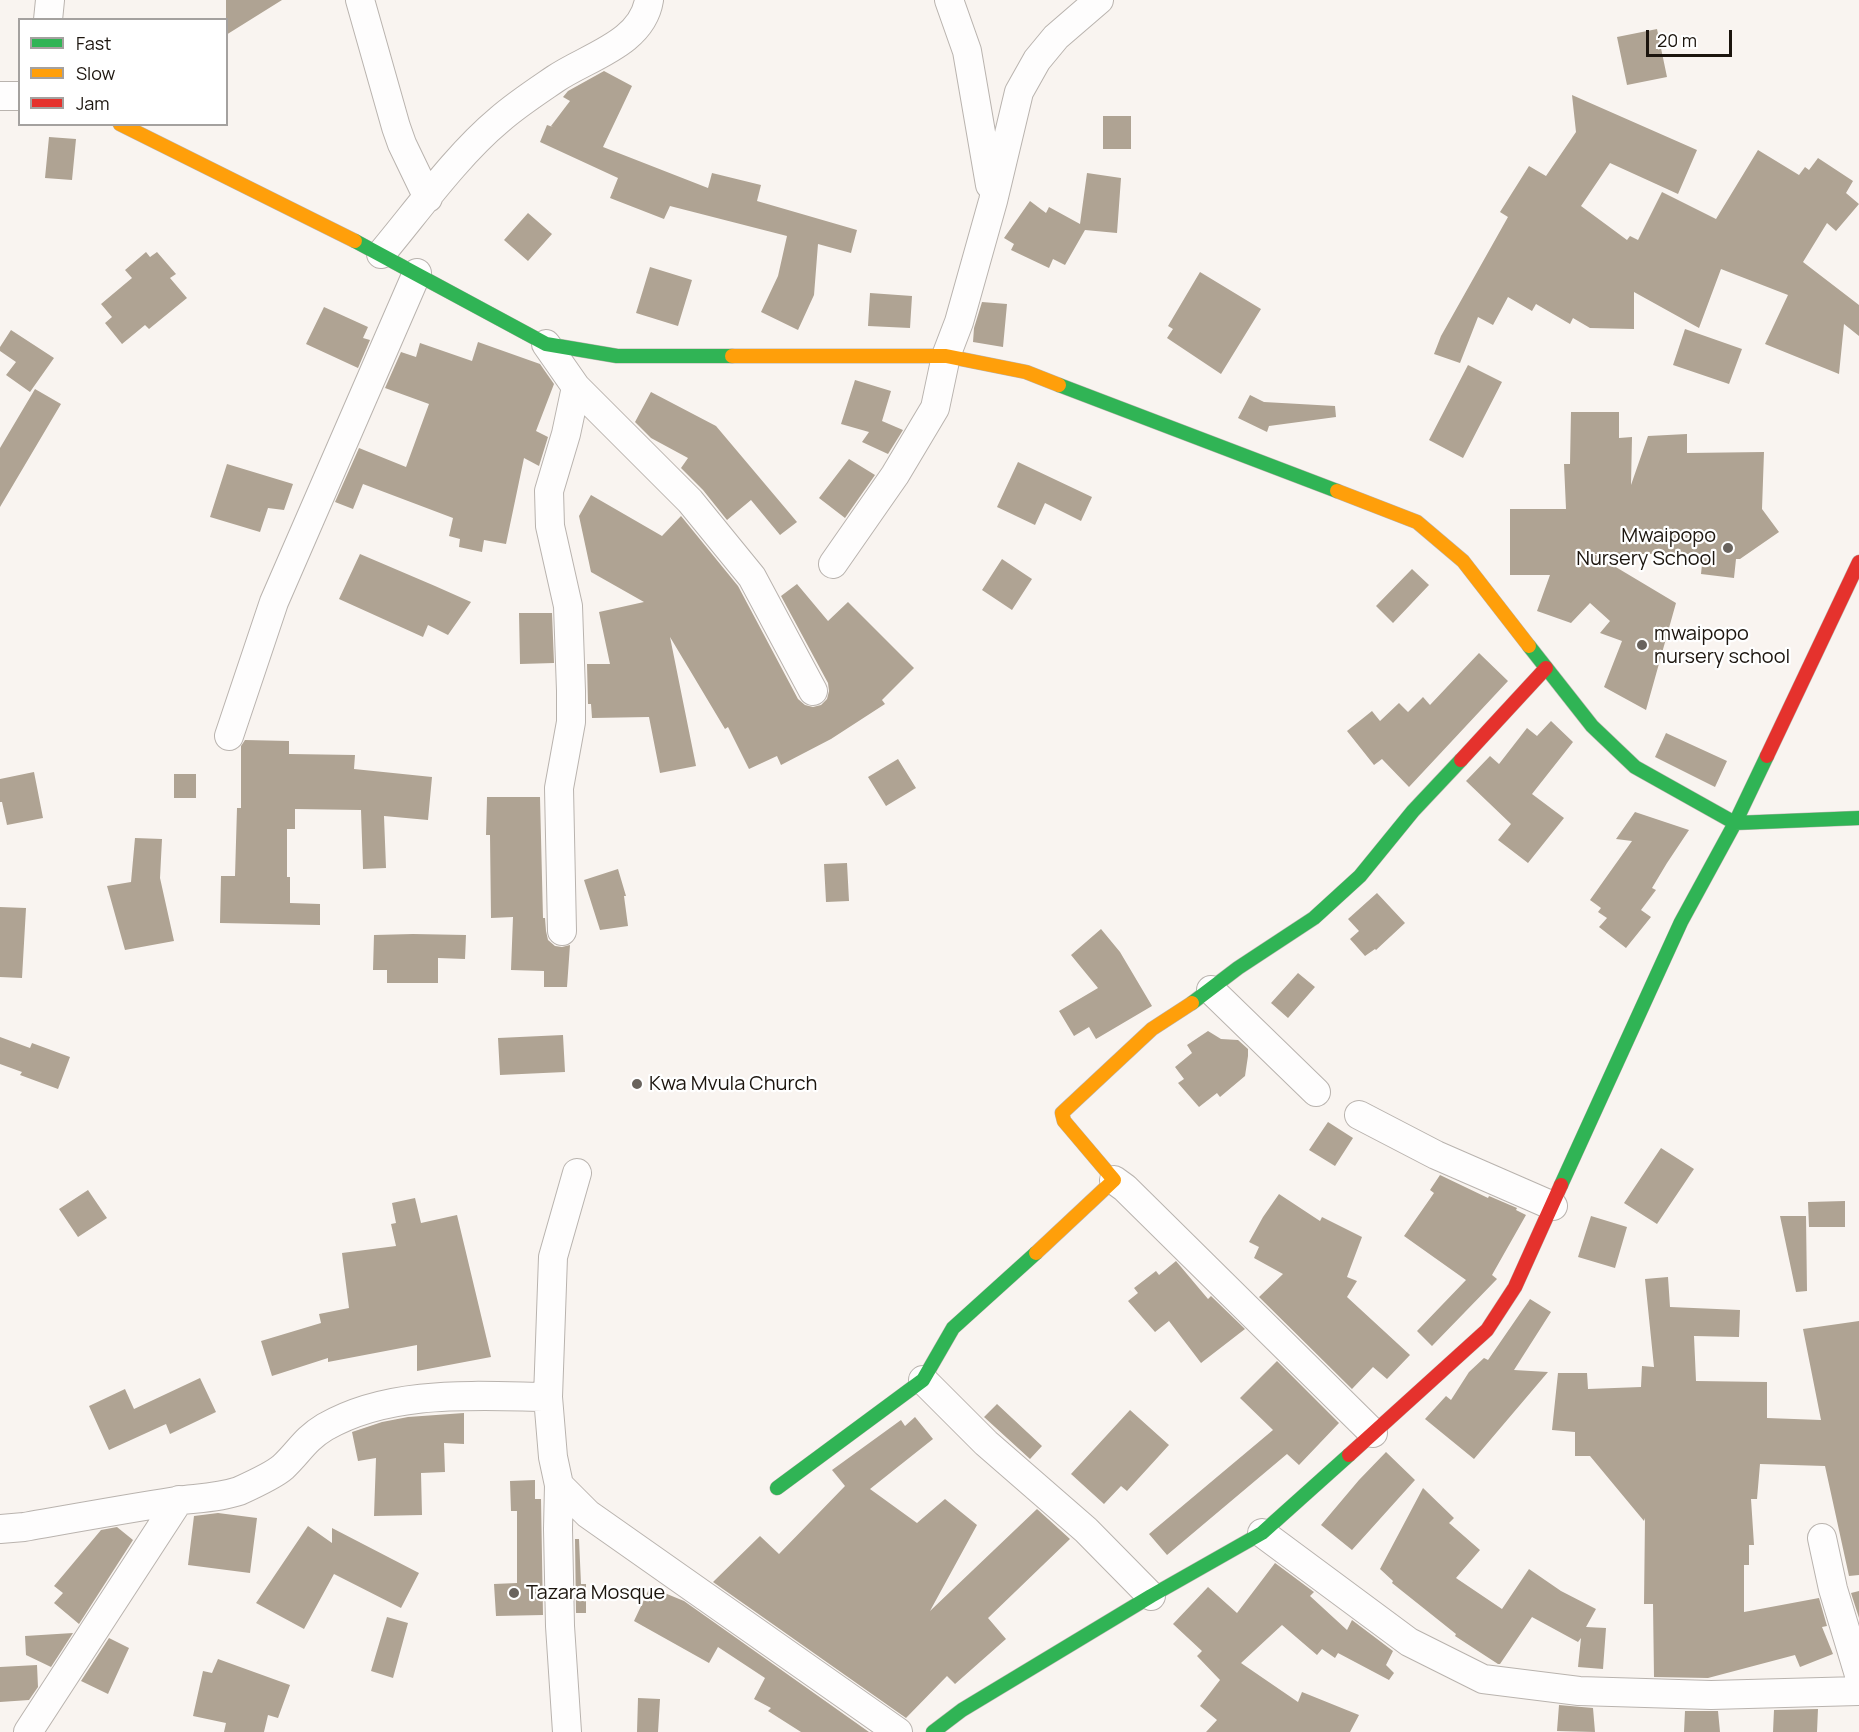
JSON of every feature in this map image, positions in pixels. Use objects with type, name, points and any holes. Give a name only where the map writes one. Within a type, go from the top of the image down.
[{"type":"street","points":[[48,18],[50,0]]},
{"type":"street","points":[[360,0],[396,127],[428,198]]},
{"type":"street","points":[[381,254],[466,153],[499,120],[558,78],[637,28],[645,17],[649,0]]},
{"type":"street","points":[[949,0],[967,51],[993,201]]},
{"type":"street","points":[[833,564],[895,475],[935,408],[946,356],[959,322],[993,201],[1019,92],[1038,60],[1056,37],[1100,0]]},
{"type":"street","points":[[0,96],[18,96]]},
{"type":"street","points":[[124,126],[381,254],[546,344],[618,356],[946,356],[1026,372],[1417,522],[1463,561],[1592,726],[1635,768],[1735,823],[1859,818]]},
{"type":"street","points":[[229,736],[274,602],[417,273]]},
{"type":"street","points":[[546,344],[576,387],[690,501],[752,577],[813,691]]},
{"type":"street","points":[[562,931],[559,788],[571,722],[571,691],[567,606],[550,526],[549,491],[566,434],[576,387]]},
{"type":"street","points":[[933,1732],[962,1710],[1151,1596],[1262,1533],[1486,1330],[1515,1287],[1681,922],[1735,823],[1859,562]]},
{"type":"street","points":[[1373,1433],[1125,1188],[1114,1180],[1064,1121],[1062,1113],[1152,1029],[1314,918],[1360,876],[1413,811],[1504,716],[1546,668]]},
{"type":"street","points":[[1211,990],[1316,1092]]},
{"type":"street","points":[[1359,1115],[1436,1155],[1553,1206]]},
{"type":"street","points":[[567,1732],[560,1605],[559,1485],[553,1457],[548,1397],[553,1257],[577,1173]]},
{"type":"street","points":[[777,1488],[923,1380],[953,1328],[1114,1180]]},
{"type":"street","points":[[923,1380],[986,1443],[1086,1530],[1151,1596]]},
{"type":"street","points":[[0,1528],[24,1527],[179,1500],[210,1498],[239,1490],[281,1469],[308,1439],[327,1426],[364,1410],[392,1403],[440,1397],[548,1397]]},
{"type":"street","points":[[559,1485],[597,1520],[898,1732]]},
{"type":"street","points":[[28,1732],[179,1500]]},
{"type":"street","points":[[1262,1533],[1409,1642],[1483,1678],[1591,1691],[1711,1695],[1859,1691]]},
{"type":"street","points":[[1822,1538],[1833,1588],[1859,1676]]},
{"type":"building","points":[[226,0],[282,0],[228,34],[228,18],[226,18]]},
{"type":"building","points":[[1657,29],[1667,77],[1627,85],[1617,37]]},
{"type":"building","points":[[604,71],[632,86],[603,147],[708,188],[712,173],[761,185],[757,201],[857,230],[851,253],[818,244],[814,295],[798,330],[761,312],[778,276],[787,236],[670,206],[664,219],[610,198],[618,178],[540,142],[547,125],[553,127],[551,126],[570,101],[563,97],[568,91]]},
{"type":"building","points":[[1572,95],[1697,150],[1678,194],[1610,163],[1581,206],[1627,240],[1630,236],[1638,240],[1662,192],[1716,219],[1758,150],[1799,175],[1805,167],[1809,170],[1818,158],[1853,181],[1846,193],[1859,204],[1836,231],[1827,223],[1803,262],[1859,305],[1859,336],[1844,324],[1839,374],[1765,344],[1788,295],[1721,269],[1699,328],[1634,292],[1634,329],[1590,328],[1573,318],[1570,324],[1536,304],[1532,311],[1508,297],[1493,325],[1478,317],[1460,363],[1434,354],[1441,336],[1508,217],[1500,212],[1529,166],[1546,176],[1576,132]]},
{"type":"building","points":[[1103,116],[1131,116],[1131,149],[1103,149]]},
{"type":"building","points":[[49,137],[76,139],[72,180],[45,178]]},
{"type":"building","points":[[1087,173],[1121,178],[1117,233],[1085,230],[1065,265],[1053,259],[1049,268],[1011,250],[1014,244],[1004,238],[1030,201],[1046,213],[1049,207],[1080,224]]},
{"type":"building","points":[[528,213],[552,234],[528,261],[504,240]]},
{"type":"building","points":[[146,252],[150,257],[157,252],[176,274],[170,278],[187,298],[149,329],[145,325],[122,344],[105,323],[112,317],[101,304],[132,278],[125,270]]},
{"type":"building","points":[[650,267],[692,280],[678,326],[636,313]]},
{"type":"building","points":[[1200,272],[1261,309],[1221,374],[1167,338],[1173,329],[1168,326]]},
{"type":"building","points":[[870,293],[912,296],[910,328],[868,326]]},
{"type":"building","points":[[982,302],[1007,304],[1003,347],[973,342],[974,328]]},
{"type":"building","points":[[324,307],[368,327],[363,338],[370,340],[358,368],[306,344]]},
{"type":"building","points":[[1685,329],[1742,349],[1729,384],[1673,365]]},
{"type":"building","points":[[11,330],[54,358],[30,392],[6,375],[16,362],[0,351],[0,347]]},
{"type":"building","points":[[478,342],[540,364],[554,384],[536,431],[548,437],[539,466],[524,458],[506,544],[484,540],[482,552],[459,547],[460,539],[449,536],[453,518],[363,484],[353,509],[335,502],[359,448],[406,467],[429,404],[385,388],[401,352],[416,357],[420,343],[472,361]]},
{"type":"building","points":[[1468,365],[1502,382],[1463,458],[1429,440]]},
{"type":"building","points":[[855,380],[891,391],[882,421],[903,430],[888,454],[862,442],[869,432],[841,424]]},
{"type":"building","points":[[35,389],[61,404],[0,507],[0,448]]},
{"type":"building","points":[[651,392],[716,426],[797,522],[780,535],[751,500],[727,520],[703,490],[681,468],[688,458],[651,438],[635,422]]},
{"type":"building","points":[[1250,395],[1264,402],[1335,406],[1336,417],[1269,426],[1267,432],[1238,418]]},
{"type":"building","points":[[1571,412],[1619,412],[1619,438],[1632,437],[1631,485],[1648,436],[1687,434],[1687,453],[1764,452],[1762,509],[1779,532],[1740,559],[1736,559],[1734,578],[1701,574],[1703,554],[1594,554],[1676,603],[1646,710],[1604,687],[1622,641],[1600,633],[1610,621],[1590,603],[1571,623],[1537,611],[1550,575],[1510,575],[1510,509],[1566,509],[1564,464],[1570,464]]},
{"type":"building","points":[[849,459],[875,475],[845,518],[819,498]]},
{"type":"building","points":[[1018,462],[1092,497],[1081,521],[1045,503],[1035,525],[997,507]]},
{"type":"building","points":[[227,464],[293,484],[284,510],[268,508],[260,532],[210,517]]},
{"type":"building","points":[[591,495],[662,536],[681,516],[738,586],[798,699],[805,705],[813,707],[821,705],[827,699],[829,691],[828,683],[781,596],[797,584],[828,621],[848,602],[914,668],[882,700],[885,704],[831,739],[781,765],[777,756],[749,769],[728,727],[725,729],[670,637],[696,766],[660,773],[649,717],[592,718],[591,704],[588,704],[587,664],[610,664],[599,612],[644,602],[591,572],[579,516]]},
{"type":"building","points":[[360,554],[471,602],[448,635],[428,625],[423,637],[339,599]]},
{"type":"building","points":[[1002,559],[1032,579],[1012,610],[982,590]]},
{"type":"building","points":[[1412,569],[1429,585],[1393,623],[1376,606]]},
{"type":"building","points":[[519,613],[552,613],[554,663],[520,664]]},
{"type":"building","points":[[1479,653],[1508,681],[1409,787],[1382,759],[1374,765],[1347,731],[1372,711],[1380,721],[1399,703],[1408,712],[1423,697],[1430,705]]},
{"type":"building","points":[[1551,721],[1573,742],[1532,794],[1564,818],[1528,863],[1498,840],[1511,824],[1466,781],[1490,756],[1499,764],[1527,728],[1537,736]]},
{"type":"building","points":[[1666,733],[1727,761],[1715,787],[1655,757]]},
{"type":"building","points":[[245,740],[289,741],[289,754],[355,755],[354,769],[432,777],[428,820],[384,816],[386,868],[363,869],[361,810],[295,809],[295,829],[287,829],[287,877],[290,877],[290,903],[320,904],[320,925],[220,923],[221,876],[235,876],[237,808],[241,808],[241,746]]},
{"type":"building","points":[[898,759],[916,788],[886,806],[868,777]]},
{"type":"building","points":[[34,772],[43,818],[7,825],[2,802],[0,802],[0,779]]},
{"type":"building","points":[[174,774],[196,774],[196,798],[174,798]]},
{"type":"building","points":[[487,797],[540,797],[543,918],[545,918],[548,940],[555,946],[570,945],[567,987],[544,987],[544,971],[511,970],[513,917],[491,918],[490,835],[486,835]]},
{"type":"building","points":[[1635,812],[1689,830],[1652,888],[1656,890],[1641,910],[1651,917],[1626,948],[1599,927],[1607,918],[1598,912],[1601,908],[1590,900],[1632,841],[1616,839]]},
{"type":"building","points":[[135,838],[162,839],[160,878],[174,941],[125,950],[107,886],[131,882]]},
{"type":"building","points":[[847,863],[849,901],[826,902],[824,864]]},
{"type":"building","points":[[618,869],[626,896],[624,896],[628,926],[600,930],[584,880]]},
{"type":"building","points":[[1377,893],[1405,923],[1376,950],[1365,956],[1350,939],[1359,931],[1348,919]]},
{"type":"building","points":[[0,907],[26,908],[22,978],[0,977]]},
{"type":"building","points":[[1101,929],[1120,952],[1152,1006],[1096,1039],[1089,1027],[1074,1036],[1059,1011],[1098,988],[1071,955]]},
{"type":"building","points":[[374,935],[466,935],[465,959],[438,958],[438,983],[387,983],[387,970],[373,970]]},
{"type":"building","points":[[1298,973],[1315,987],[1288,1018],[1271,1003]]},
{"type":"building","points":[[1208,1031],[1221,1039],[1238,1040],[1248,1049],[1248,1056],[1245,1076],[1220,1097],[1217,1093],[1199,1107],[1178,1083],[1184,1079],[1175,1067],[1192,1053],[1187,1045]]},
{"type":"building","points":[[563,1035],[565,1072],[500,1075],[498,1038]]},
{"type":"building","points":[[0,1037],[30,1048],[32,1043],[70,1057],[58,1089],[20,1075],[22,1072],[0,1064]]},
{"type":"building","points":[[1328,1122],[1353,1138],[1335,1166],[1309,1150]]},
{"type":"building","points":[[1661,1148],[1694,1169],[1657,1224],[1624,1203]]},
{"type":"building","points":[[1440,1175],[1488,1198],[1489,1196],[1517,1208],[1516,1210],[1526,1215],[1492,1275],[1497,1279],[1432,1346],[1417,1331],[1466,1280],[1404,1236],[1434,1193],[1430,1190]]},
{"type":"building","points":[[88,1190],[107,1218],[78,1237],[59,1209]]},
{"type":"building","points":[[1279,1194],[1320,1221],[1322,1217],[1362,1237],[1347,1277],[1357,1281],[1347,1297],[1410,1355],[1387,1379],[1373,1367],[1352,1389],[1259,1297],[1283,1274],[1254,1258],[1259,1247],[1249,1242]]},
{"type":"building","points":[[415,1198],[421,1223],[457,1215],[491,1357],[417,1371],[417,1345],[328,1362],[328,1358],[272,1376],[261,1341],[321,1323],[319,1314],[349,1308],[342,1253],[396,1246],[391,1224],[396,1223],[392,1203]]},
{"type":"building","points":[[1845,1201],[1845,1227],[1809,1227],[1808,1202]]},
{"type":"building","points":[[1591,1216],[1627,1227],[1615,1268],[1578,1257]]},
{"type":"building","points":[[1780,1216],[1806,1216],[1807,1291],[1796,1292]]},
{"type":"building","points":[[1176,1261],[1208,1299],[1211,1296],[1245,1329],[1201,1363],[1169,1321],[1155,1332],[1128,1301],[1138,1293],[1134,1288],[1156,1271],[1159,1275]]},
{"type":"building","points":[[1668,1277],[1670,1307],[1740,1310],[1739,1337],[1694,1336],[1696,1381],[1767,1382],[1767,1418],[1821,1420],[1803,1329],[1859,1321],[1859,1575],[1849,1576],[1825,1466],[1760,1464],[1757,1499],[1751,1499],[1754,1545],[1749,1545],[1749,1565],[1744,1565],[1744,1612],[1819,1598],[1827,1626],[1822,1627],[1833,1654],[1800,1667],[1795,1655],[1708,1678],[1654,1677],[1653,1604],[1644,1604],[1645,1518],[1644,1521],[1590,1456],[1575,1456],[1575,1432],[1552,1430],[1558,1373],[1587,1373],[1588,1389],[1641,1387],[1642,1366],[1654,1367],[1645,1279]]},
{"type":"building","points":[[1530,1299],[1551,1312],[1514,1370],[1548,1372],[1474,1459],[1425,1419],[1446,1396],[1451,1400],[1469,1372],[1484,1358],[1488,1360]]},
{"type":"building","points":[[1277,1361],[1339,1423],[1299,1465],[1287,1454],[1167,1555],[1149,1534],[1273,1430],[1240,1398]]},
{"type":"building","points":[[200,1378],[216,1412],[170,1434],[166,1424],[109,1450],[89,1406],[125,1389],[134,1409]]},
{"type":"building","points":[[997,1404],[1042,1446],[1030,1459],[984,1417]]},
{"type":"building","points":[[1130,1410],[1169,1445],[1127,1491],[1121,1486],[1104,1504],[1071,1474]]},
{"type":"building","points":[[464,1413],[464,1444],[444,1443],[445,1472],[421,1473],[422,1515],[374,1516],[376,1458],[358,1461],[352,1432],[382,1422],[408,1417]]},
{"type":"building","points":[[915,1417],[933,1439],[870,1489],[917,1523],[945,1499],[977,1525],[930,1611],[1037,1509],[1070,1539],[988,1618],[1006,1639],[955,1684],[947,1676],[906,1718],[713,1582],[760,1536],[779,1554],[845,1486],[832,1470],[901,1420],[905,1426]]},
{"type":"building","points":[[1386,1452],[1415,1480],[1352,1550],[1321,1525]]},
{"type":"building","points":[[535,1480],[535,1499],[541,1499],[543,1615],[496,1616],[494,1584],[517,1583],[517,1511],[511,1511],[510,1481]]},
{"type":"building","points":[[1423,1488],[1454,1518],[1449,1523],[1480,1550],[1456,1578],[1502,1609],[1529,1569],[1561,1591],[1596,1609],[1586,1627],[1606,1628],[1603,1669],[1578,1667],[1581,1638],[1578,1642],[1532,1617],[1498,1664],[1455,1636],[1456,1634],[1392,1583],[1393,1581],[1380,1569]]},
{"type":"building","points":[[218,1513],[257,1518],[250,1573],[188,1565],[194,1516]]},
{"type":"building","points":[[308,1526],[332,1543],[332,1528],[419,1573],[401,1608],[334,1574],[304,1629],[256,1603]]},
{"type":"building","points":[[117,1527],[133,1540],[79,1624],[54,1603],[63,1593],[54,1586],[101,1530]]},
{"type":"building","points":[[575,1539],[579,1539],[581,1584],[586,1584],[586,1613],[576,1613]]},
{"type":"building","points":[[1275,1563],[1314,1592],[1310,1596],[1347,1630],[1352,1620],[1393,1651],[1386,1665],[1394,1673],[1389,1680],[1338,1653],[1335,1658],[1322,1649],[1317,1655],[1282,1625],[1241,1663],[1298,1702],[1302,1692],[1359,1715],[1350,1732],[1206,1732],[1217,1720],[1200,1706],[1220,1680],[1197,1656],[1202,1651],[1173,1624],[1208,1587],[1237,1613]]},
{"type":"building","points":[[650,1587],[684,1601],[869,1732],[801,1732],[768,1711],[771,1708],[754,1699],[765,1678],[718,1647],[709,1663],[634,1621]]},
{"type":"building","points":[[1859,1591],[1859,1618],[1851,1593]]},
{"type":"building","points":[[387,1617],[408,1623],[393,1678],[371,1671]]},
{"type":"building","points":[[73,1633],[51,1667],[26,1655],[25,1636]]},
{"type":"building","points":[[109,1638],[129,1648],[108,1694],[81,1681]]},
{"type":"building","points":[[218,1659],[290,1685],[278,1718],[268,1715],[264,1732],[224,1732],[226,1723],[193,1716],[203,1671],[212,1673]]},
{"type":"building","points":[[37,1665],[38,1687],[29,1700],[0,1702],[0,1667]]},
{"type":"building","points":[[638,1698],[660,1699],[658,1732],[637,1732]]},
{"type":"building","points":[[1559,1705],[1593,1708],[1595,1732],[1557,1731]]},
{"type":"building","points":[[1818,1709],[1817,1732],[1773,1732],[1774,1710]]},
{"type":"building","points":[[1685,1711],[1718,1711],[1720,1732],[1684,1732]]},
{"type":"traffic: fast","points":[[355,241],[546,344],[617,356],[732,356]]},
{"type":"traffic: fast","points":[[1059,385],[1337,491]]},
{"type":"traffic: fast","points":[[1529,646],[1592,726],[1635,767],[1735,823],[1859,818]]},
{"type":"traffic: fast","points":[[1561,1185],[1681,922],[1735,823],[1767,756]]},
{"type":"traffic: fast","points":[[1192,1003],[1238,968],[1314,918],[1360,876],[1413,811],[1461,760]]},
{"type":"traffic: fast","points":[[777,1488],[923,1380],[953,1328],[1036,1253]]},
{"type":"traffic: fast","points":[[933,1732],[962,1710],[1151,1596],[1262,1533],[1349,1455]]},
{"type":"traffic: slow","points":[[124,126],[355,241]]},
{"type":"traffic: slow","points":[[732,356],[946,356],[1026,372],[1059,385]]},
{"type":"traffic: slow","points":[[1337,491],[1417,522],[1463,561],[1529,646]]},
{"type":"traffic: slow","points":[[1036,1253],[1114,1180],[1064,1121],[1062,1113],[1152,1029],[1192,1003]]},
{"type":"traffic: jam","points":[[1767,756],[1859,562]]},
{"type":"traffic: jam","points":[[1461,760],[1546,668]]},
{"type":"traffic: jam","points":[[1349,1455],[1487,1330],[1515,1287],[1561,1185]]},
{"type":"place","name":"Mwaipopo Nursery School","points":[[1728,548]]},
{"type":"place","name":"mwaipopo nursery school","points":[[1642,645]]},
{"type":"place","name":"Kwa Mvula Church","points":[[637,1084]]},
{"type":"place","name":"Tazara Mosque","points":[[514,1593]]}]
